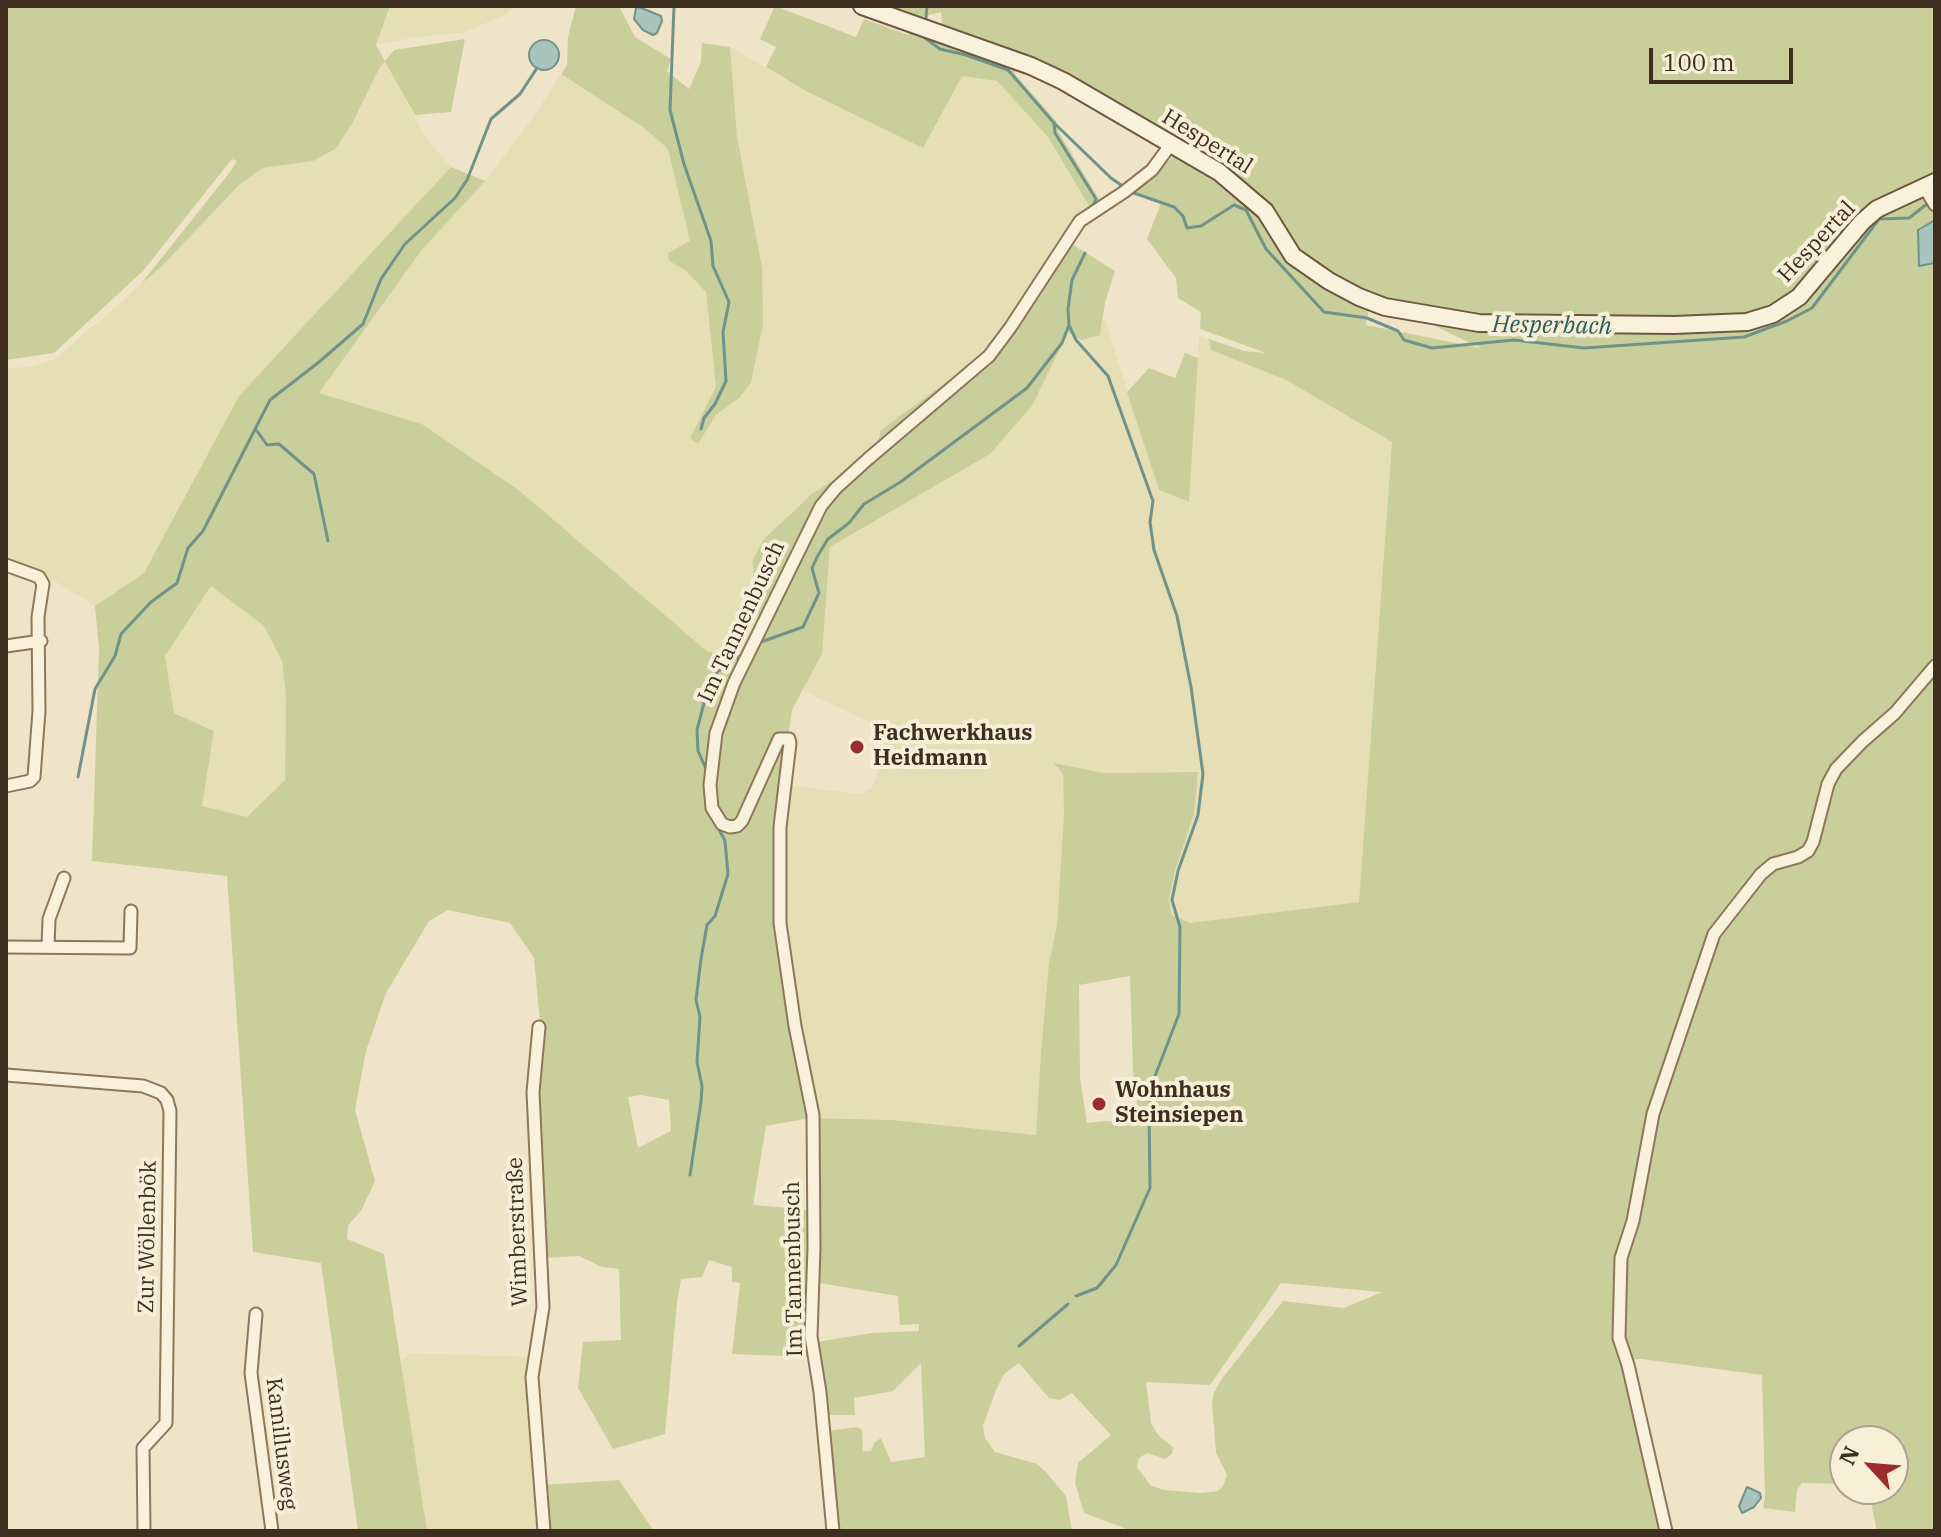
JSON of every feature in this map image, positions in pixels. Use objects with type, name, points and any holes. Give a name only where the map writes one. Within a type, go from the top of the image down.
[{"type":"main road","name":"Hespertal","points":[[862,6],[1031,66],[1063,81],[1171,144],[1235,183],[1265,211],[1293,256],[1329,281],[1385,307],[1479,323],[1674,325],[1747,322],[1773,314],[1799,297],[1862,222],[1877,209],[1930,185]]},
{"type":"street","name":"Im Tannenbusch","points":[[833,1531],[820,1392],[811,1336],[813,1115],[795,1026],[780,923],[780,827],[790,743],[789,739],[779,739],[742,821],[730,827],[722,824],[712,808],[710,785],[716,733],[734,683],[821,506],[868,459],[989,356],[1080,221],[1128,189],[1158,162],[1171,144]]},
{"type":"street","points":[[1930,185],[1935,205]]},
{"type":"street","points":[[6,565],[39,577],[43,584],[38,617],[41,641],[34,777],[30,781],[6,786]]},
{"type":"street","points":[[6,646],[41,641]]},
{"type":"street","points":[[1666,1531],[1619,1338],[1621,1258],[1633,1221],[1653,1114],[1714,934],[1761,874],[1773,864],[1808,851],[1828,784],[1836,769],[1895,713],[1935,666]]},
{"type":"street","points":[[48,947],[49,919],[64,878]]},
{"type":"street","points":[[6,947],[130,948],[131,911]]},
{"type":"street","name":"Wimberstraße","points":[[539,1027],[533,1092],[543,1307],[532,1377],[544,1531]]},
{"type":"street","name":"Zur Wöllenbök","points":[[6,1075],[143,1086],[161,1093],[167,1100],[170,1111],[166,1423],[143,1448],[144,1531]]},
{"type":"street","name":"Kamillusweg","points":[[256,1314],[251,1373],[272,1531]]},
{"type":"shaded area","points":[[390,6],[514,6],[507,14],[463,33],[416,37],[376,45]]},
{"type":"shaded area","points":[[730,47],[806,91],[922,147],[962,75],[997,81],[1048,137],[1089,206],[1077,217],[1001,333],[956,375],[881,430],[877,445],[754,598],[759,620],[742,671],[708,652],[520,491],[422,424],[319,393],[421,251],[485,181],[532,119],[561,74],[644,128],[668,149],[690,241],[668,253],[706,292],[716,387],[690,438],[699,443],[716,415],[739,398],[737,137]]},
{"type":"shaded area","points":[[385,62],[427,139],[451,167],[431,193],[239,396],[144,573],[95,606],[48,577],[6,561],[6,368],[31,367],[55,359],[159,269],[240,184],[263,168],[313,161],[352,124]]},
{"type":"shaded area","points":[[1104,317],[1159,490],[1189,502],[1199,335],[1209,339],[1212,350],[1286,380],[1392,442],[1359,902],[1190,923],[1172,915],[1169,900],[1197,772],[1104,773],[1054,764],[1063,774],[1064,813],[1057,925],[1049,963],[1041,1052],[1037,1135],[893,1120],[810,1118],[782,896],[787,785],[860,794],[872,788],[879,771],[881,727],[803,691],[822,654],[830,547],[990,454],[1032,406],[1068,332],[1100,335]]},
{"type":"shaded area","points":[[211,586],[264,626],[282,661],[286,697],[285,780],[247,818],[202,806],[214,731],[174,713],[165,655]]},
{"type":"shaded area","points":[[411,1353],[528,1357],[542,1531],[427,1531],[400,1363]]},
{"type":"green space","points":[[6,6],[390,6],[376,45],[385,61],[394,50],[465,39],[451,112],[415,115],[385,62],[335,149],[313,161],[263,168],[240,184],[140,285],[230,172],[237,161],[232,159],[143,271],[54,353],[6,360]]},
{"type":"green space","points":[[576,6],[620,8],[635,37],[671,59],[667,71],[689,89],[701,62],[702,43],[730,47],[737,137],[762,268],[763,324],[751,383],[739,398],[716,415],[698,444],[690,438],[716,387],[706,292],[685,270],[669,261],[668,253],[690,241],[668,149],[644,128],[561,74],[567,65],[568,37]]},
{"type":"green space","points":[[775,6],[856,37],[864,19],[908,35],[910,27],[1018,67],[1014,73],[1056,121],[1058,131],[1102,204],[1089,206],[1048,137],[997,81],[962,76],[923,148],[806,91],[766,67],[776,47],[760,39]]},
{"type":"green space","points":[[883,6],[1935,6],[1935,1531],[1877,1531],[1871,1505],[1909,1505],[1909,1425],[1829,1425],[1829,1484],[1802,1483],[1797,1490],[1795,1512],[1763,1508],[1762,1375],[1641,1359],[1628,1360],[1669,1531],[1132,1531],[1084,1513],[1075,1483],[1078,1463],[1111,1435],[1072,1393],[1060,1400],[1049,1398],[1019,1363],[1004,1374],[996,1390],[983,1426],[985,1438],[995,1452],[1037,1464],[1046,1472],[1066,1496],[1072,1531],[837,1531],[828,1431],[857,1427],[862,1430],[863,1451],[871,1451],[874,1443],[881,1438],[891,1462],[925,1457],[921,1363],[893,1391],[854,1398],[855,1415],[827,1415],[817,1342],[871,1333],[919,1331],[919,1324],[900,1325],[898,1296],[813,1282],[811,1357],[732,1354],[740,1283],[732,1282],[732,1267],[709,1260],[702,1277],[681,1279],[665,1434],[613,1449],[578,1388],[583,1342],[621,1340],[619,1269],[602,1267],[579,1256],[544,1258],[537,1094],[540,1022],[534,958],[510,923],[448,910],[429,921],[386,993],[366,1051],[355,1110],[375,1181],[362,1209],[348,1226],[347,1239],[384,1254],[427,1531],[358,1531],[321,1263],[253,1252],[227,876],[92,861],[99,649],[95,606],[144,573],[239,396],[451,167],[485,181],[421,251],[319,393],[422,424],[520,491],[708,652],[730,653],[739,668],[727,694],[709,809],[737,829],[776,749],[784,751],[775,879],[811,1118],[893,1120],[1036,1135],[1049,963],[1057,925],[1064,813],[1063,774],[1053,763],[1104,773],[1198,772],[1194,814],[1169,900],[1172,915],[1190,923],[1359,902],[1392,442],[1286,380],[1211,350],[1209,339],[1244,351],[1266,353],[1200,329],[1201,312],[1178,298],[1176,278],[1147,239],[1161,203],[1132,191],[1174,156],[1202,172],[1234,198],[1245,200],[1261,217],[1280,250],[1369,308],[1366,325],[1481,348],[1334,278],[1290,244],[1261,200],[1241,180],[1184,146],[942,29],[941,12],[918,18]],"holes":[[[211,586],[264,626],[282,661],[286,697],[285,780],[247,817],[202,806],[214,731],[174,713],[165,656]],[[1130,976],[1133,1071],[1137,1099],[1134,1124],[1106,1121],[1087,1123],[1080,1078],[1079,985]],[[641,1095],[669,1100],[671,1131],[638,1148],[628,1097]],[[810,1118],[810,1210],[753,1205],[766,1126]],[[1281,1283],[1382,1292],[1344,1308],[1283,1301],[1214,1393],[1216,1453],[1227,1475],[1223,1486],[1218,1491],[1202,1493],[1164,1490],[1150,1485],[1137,1467],[1139,1458],[1147,1453],[1165,1459],[1172,1454],[1173,1447],[1158,1435],[1151,1423],[1146,1382],[1210,1385]]]},
{"type":"green space","points":[[1070,243],[1115,271],[1105,303],[1100,335],[1081,340],[1068,332],[1032,406],[990,454],[830,547],[822,654],[792,710],[789,731],[779,736],[736,823],[722,819],[712,784],[718,733],[759,620],[754,598],[753,560],[763,540],[813,493],[856,466],[877,445],[881,430],[956,375],[995,357]]},
{"type":"green space","points":[[1185,353],[1198,358],[1189,502],[1159,490],[1127,392],[1149,368],[1175,378]]},
{"type":"green space","points":[[619,1480],[654,1531],[547,1531],[541,1485]]},
{"type":"water","points":[[639,7],[661,16],[657,33],[653,35],[643,30],[634,19]]},
{"type":"water","points":[[544,40],[555,44],[559,55],[555,66],[544,70],[533,66],[529,55],[533,44]]},
{"type":"water","points":[[1935,220],[1935,263],[1919,266],[1918,230]]},
{"type":"water","points":[[1747,1487],[1760,1493],[1761,1498],[1754,1507],[1742,1513],[1739,1506]]},
{"type":"waterway","points":[[674,6],[670,110],[684,164],[711,241],[713,266],[729,302],[723,332],[726,381],[704,418],[701,429]]},
{"type":"waterway","name":"Hesperbach","points":[[926,18],[927,6]]},
{"type":"waterway","name":"Hesperbach","points":[[925,38],[940,49],[1008,70],[1054,123],[1111,178],[1131,192],[1174,207],[1183,216],[1187,228],[1201,226],[1234,205],[1246,210],[1266,249],[1324,312],[1367,318],[1398,331],[1404,340],[1432,348],[1514,340],[1584,348],[1744,337],[1812,308],[1879,219],[1909,218],[1927,204]]},
{"type":"waterway","points":[[78,777],[95,689],[115,656],[121,634],[151,602],[177,583],[188,548],[203,531],[270,400],[363,324],[381,279],[405,244],[455,198],[467,180],[491,119],[520,94],[537,68]]},
{"type":"waterway","points":[[1054,123],[1055,133],[1096,199],[1093,206]]},
{"type":"waterway","points":[[758,643],[803,627],[819,593],[812,568],[817,557],[828,539],[849,523],[864,504],[899,483],[1027,388],[1062,343],[1069,325],[1072,280],[1085,253]]},
{"type":"waterway","points":[[1069,325],[1076,340],[1108,376],[1153,501],[1150,522],[1154,550],[1177,616],[1203,774],[1198,815],[1178,871],[1172,900],[1180,927],[1179,1014],[1155,1076],[1149,1109],[1150,1188],[1116,1265],[1097,1288],[1076,1296]]},
{"type":"waterway","points":[[257,431],[267,445],[279,444],[314,474],[328,541]]},
{"type":"waterway","points":[[707,771],[698,751],[697,730],[704,703],[717,672],[743,654]]},
{"type":"waterway","points":[[690,1175],[702,1086],[697,1062],[700,1017],[696,1000],[701,959],[707,925],[715,916],[728,874],[725,841],[717,825]]},
{"type":"waterway","points":[[1019,1346],[1068,1304]]},
{"type":"place","name":"Fachwerkhaus Heidmann","points":[[857,747]]},
{"type":"place","name":"Wohnhaus Steinsiepen","points":[[1099,1104]]}]
